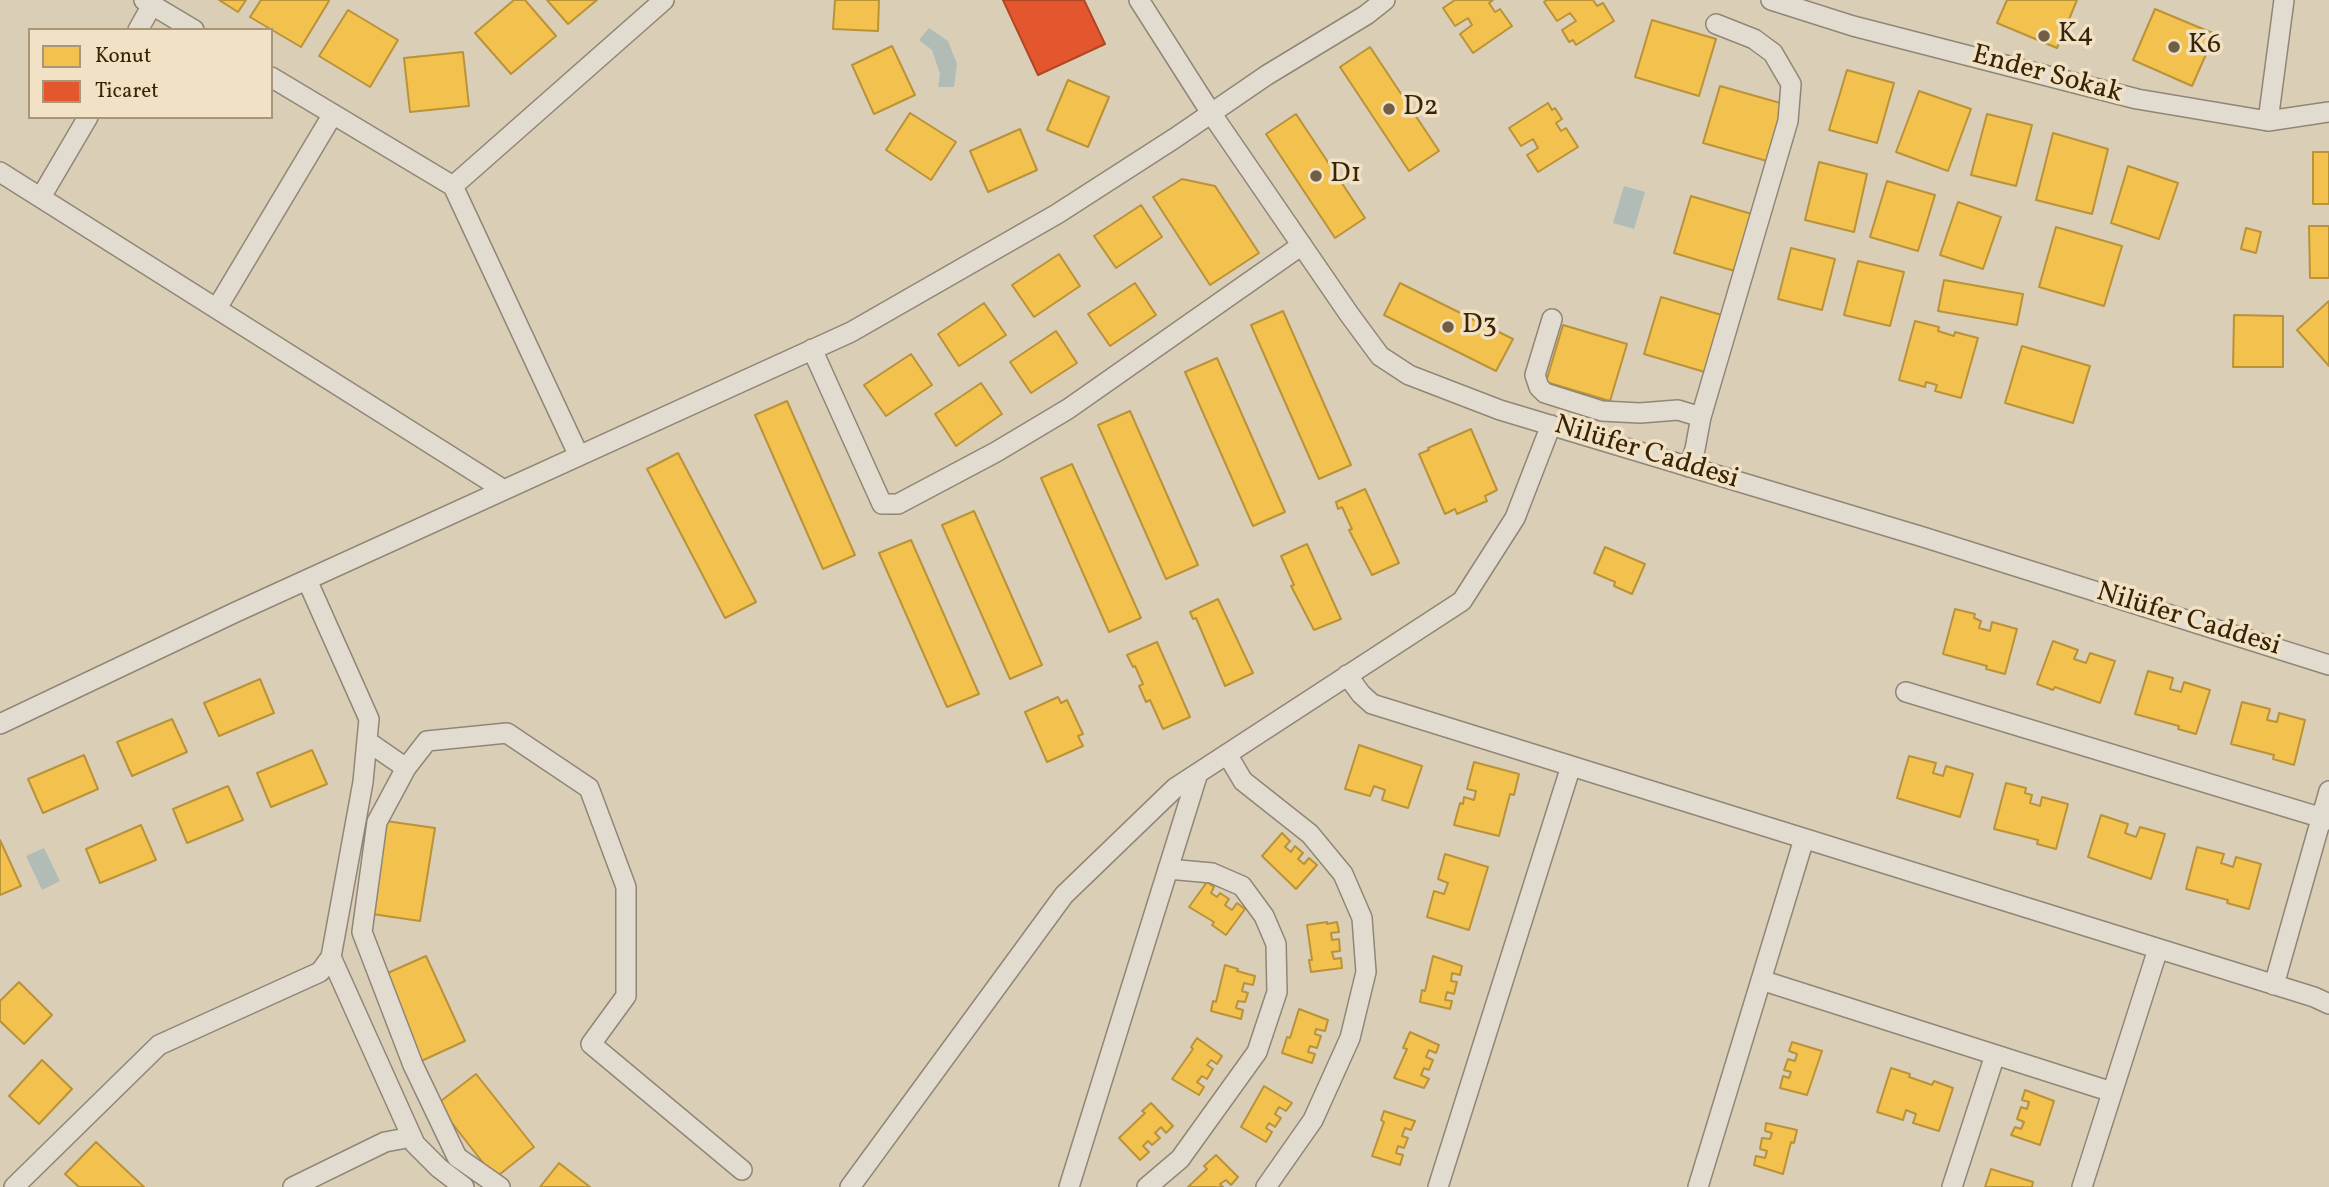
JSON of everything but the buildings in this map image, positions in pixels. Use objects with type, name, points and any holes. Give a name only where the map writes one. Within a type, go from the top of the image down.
[{"type":"street","points":[[453,186],[664,0]]},
{"type":"street","name":"Nilüfer Caddesi","points":[[1139,0],[1211,113],[1380,356],[1409,375],[1500,410],[1923,537],[2329,665]]},
{"type":"street","points":[[0,724],[236,612],[851,332],[1046,220],[1267,75],[1366,15],[1385,0]]},
{"type":"street","name":"Ender Sokak","points":[[1771,0],[1853,26],[2137,100],[2268,121],[2329,112]]},
{"type":"street","points":[[2268,121],[2284,0]]},
{"type":"street","points":[[139,28],[148,2],[191,28]]},
{"type":"street","points":[[1689,467],[1788,121],[1791,84],[1773,54],[1754,39],[1716,24]]},
{"type":"street","points":[[273,78],[453,186],[579,456]]},
{"type":"street","points":[[217,308],[333,114]]},
{"type":"street","points":[[41,197],[87,119]]},
{"type":"street","points":[[0,172],[504,490]]},
{"type":"street","points":[[811,349],[882,503],[898,503],[996,452],[1068,409],[1302,245]]},
{"type":"street","points":[[1552,319],[1535,375],[1539,387],[1545,393],[1602,411],[1640,413],[1678,410],[1702,417]]},
{"type":"street","points":[[850,1187],[1064,895],[1175,788],[1462,601],[1515,518],[1551,425]]},
{"type":"street","points":[[14,1187],[159,1045],[320,972],[331,957],[363,782],[369,719],[307,580]]},
{"type":"street","points":[[1347,675],[1372,704],[2158,948],[2329,1004]]},
{"type":"street","points":[[1906,692],[2325,819]]},
{"type":"street","points":[[500,1187],[457,1157],[413,1065],[362,932],[377,822],[406,768],[427,741],[507,733],[589,788],[626,887],[625,996],[592,1044],[742,1170]]},
{"type":"street","points":[[367,741],[406,768]]},
{"type":"street","points":[[1227,754],[1243,781],[1310,834],[1343,874],[1362,918],[1366,972],[1350,1038],[1313,1120],[1266,1187]]},
{"type":"street","points":[[1438,1187],[1571,766]]},
{"type":"street","points":[[1069,1187],[1198,773]]},
{"type":"street","points":[[2274,985],[2325,819],[2329,791]]},
{"type":"street","points":[[1698,1187],[1804,839]]},
{"type":"street","points":[[1147,1187],[1180,1159],[1257,1052],[1278,992],[1276,944],[1264,916],[1242,886],[1212,873],[1168,869]]},
{"type":"street","points":[[2082,1187],[2158,948]]},
{"type":"street","points":[[331,957],[415,1144],[439,1168],[464,1187]]},
{"type":"street","points":[[1761,980],[2112,1092]]},
{"type":"street","points":[[1952,1187],[1995,1055]]},
{"type":"street","points":[[293,1187],[385,1142],[412,1137]]},
{"type":"shaded area","points":[[929,28],[948,41],[957,64],[954,87],[938,87],[940,74],[932,50],[919,40]]},
{"type":"shaded area","points":[[1624,186],[1645,192],[1634,229],[1613,223]]},
{"type":"shaded area","points":[[44,848],[60,881],[42,890],[26,856]]},
{"type":"place","name":"K4","points":[[2044,36]]},
{"type":"place","name":"K6","points":[[2174,47]]},
{"type":"place","name":"D2","points":[[1389,109]]},
{"type":"place","name":"D1","points":[[1316,176]]},
{"type":"place","name":"D3","points":[[1448,327]]}]
